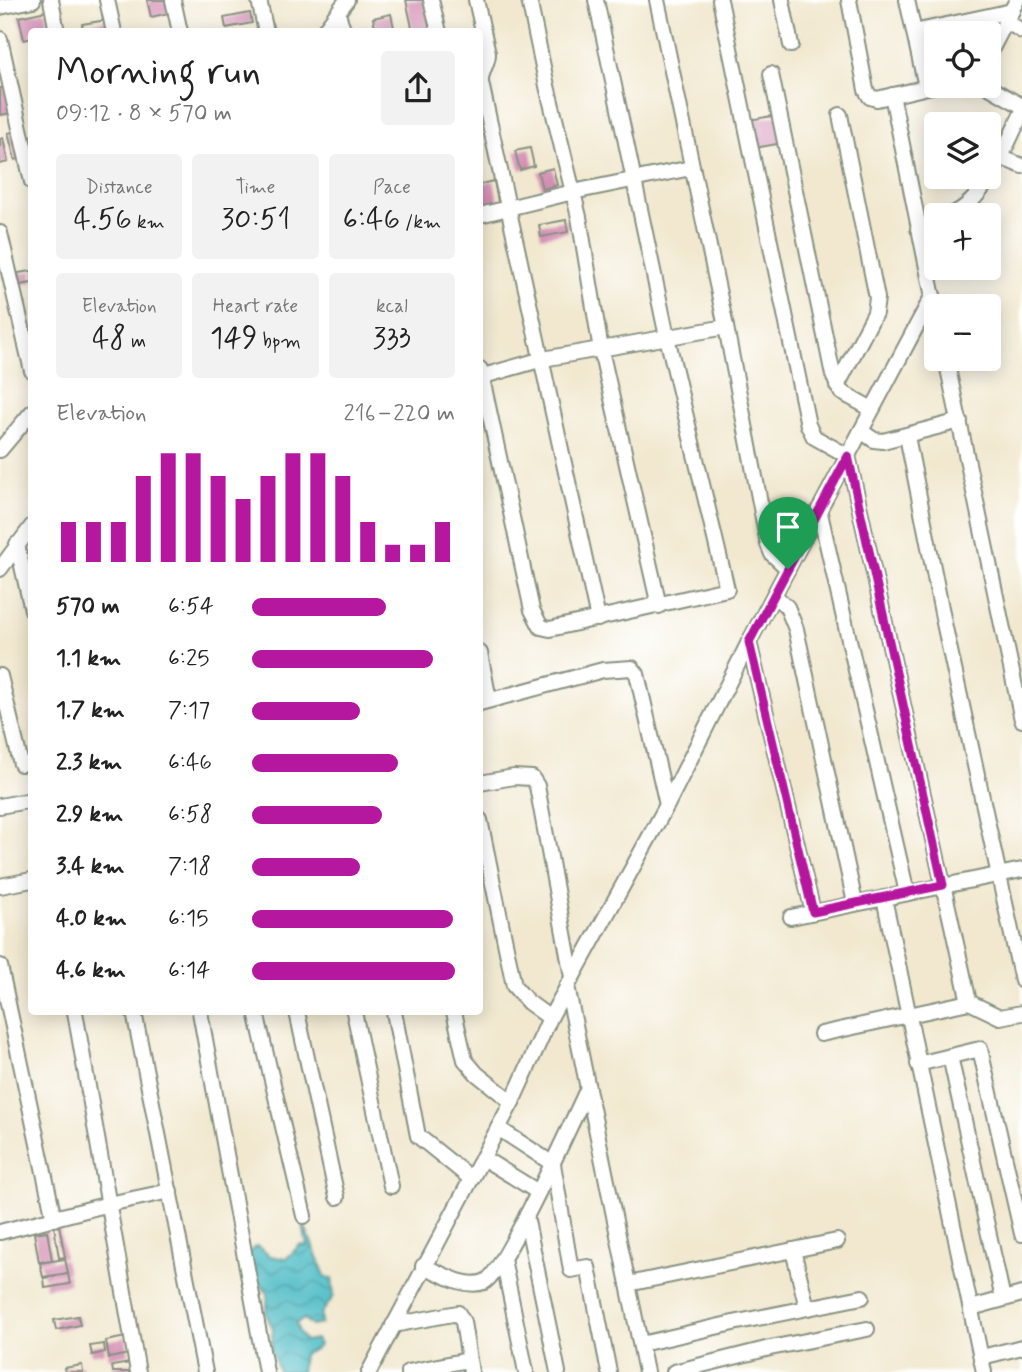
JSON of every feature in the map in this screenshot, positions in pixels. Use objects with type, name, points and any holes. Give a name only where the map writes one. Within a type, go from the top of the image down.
[{"type":"street","points":[[0,7],[33,0]]},
{"type":"street","points":[[51,0],[56,28]]},
{"type":"street","points":[[107,0],[113,28]]},
{"type":"street","points":[[173,0],[179,28]]},
{"type":"street","points":[[259,0],[264,28]]},
{"type":"street","points":[[326,28],[347,0]]},
{"type":"street","points":[[431,0],[438,28]]},
{"type":"street","points":[[476,0],[482,28]]},
{"type":"street","points":[[529,0],[573,192],[601,350],[659,606]]},
{"type":"street","points":[[483,388],[529,597],[541,627],[550,629],[727,589],[667,337],[596,0]]},
{"type":"street","points":[[657,0],[726,327],[768,544],[772,554],[788,569]]},
{"type":"street","points":[[720,0],[808,425],[814,437],[848,456],[968,1002]]},
{"type":"street","points":[[782,0],[791,45]]},
{"type":"street","points":[[849,0],[867,94],[873,99],[924,88]]},
{"type":"street","points":[[907,0],[924,64]]},
{"type":"street","points":[[914,32],[1012,11]]},
{"type":"street","points":[[1012,11],[1022,31]]},
{"type":"street","points":[[1001,32],[1012,11]]},
{"type":"street","points":[[338,14],[343,28]]},
{"type":"street","points":[[483,32],[488,58],[483,67]]},
{"type":"street","points":[[0,39],[28,164]]},
{"type":"street","points":[[771,74],[833,375],[841,392],[872,409]]},
{"type":"street","points":[[483,92],[598,619]]},
{"type":"street","points":[[1001,94],[1022,106]]},
{"type":"street","points":[[892,95],[933,294]]},
{"type":"street","points":[[1001,155],[1022,113]]},
{"type":"street","points":[[837,386],[875,313],[877,298],[840,115]]},
{"type":"street","points":[[1001,157],[1022,166]]},
{"type":"street","points":[[483,214],[573,192],[691,168]]},
{"type":"street","points":[[969,203],[981,189]]},
{"type":"street","points":[[918,229],[924,226]]},
{"type":"street","points":[[0,233],[28,354]]},
{"type":"street","points":[[369,1372],[512,1102],[550,1018],[667,805],[749,642],[924,312]]},
{"type":"street","points":[[483,373],[542,359],[726,327]]},
{"type":"street","points":[[949,371],[1022,720]]},
{"type":"street","points":[[0,450],[28,417]]},
{"type":"street","points":[[861,431],[878,441],[960,421]]},
{"type":"street","points":[[907,436],[944,623],[1022,981]]},
{"type":"street","points":[[819,509],[907,893]]},
{"type":"street","points":[[0,569],[28,531]]},
{"type":"street","points":[[17,544],[28,592]]},
{"type":"street","points":[[774,595],[787,607],[796,629],[855,904]]},
{"type":"street","points":[[749,642],[813,912]]},
{"type":"street","points":[[484,702],[603,670],[632,668],[637,674],[667,805]]},
{"type":"street","points":[[0,676],[20,764]]},
{"type":"street","points":[[483,783],[523,776],[532,778],[537,786],[588,1088],[646,1372]]},
{"type":"street","points":[[0,806],[28,801]]},
{"type":"street","points":[[483,835],[514,986],[528,1002],[550,1018]]},
{"type":"street","points":[[791,917],[1022,870]]},
{"type":"street","points":[[0,886],[28,881]]},
{"type":"street","points":[[884,898],[971,1308],[980,1368],[1022,1347]]},
{"type":"street","points":[[0,966],[54,1219]]},
{"type":"street","points":[[821,1034],[968,1002],[1000,1017],[1022,1013]]},
{"type":"street","points":[[76,1015],[138,1372]]},
{"type":"street","points":[[135,1015],[205,1372]]},
{"type":"street","points":[[201,1015],[266,1372]]},
{"type":"street","points":[[257,1015],[304,1216]]},
{"type":"street","points":[[298,1015],[337,1197]]},
{"type":"street","points":[[356,1015],[391,1186]]},
{"type":"street","points":[[395,1015],[418,1136],[470,1178]]},
{"type":"street","points":[[455,1015],[465,1060],[477,1074],[512,1102]]},
{"type":"street","points":[[918,1064],[980,1049],[1022,1234]]},
{"type":"street","points":[[950,1056],[1003,1299]]},
{"type":"street","points":[[423,1266],[469,1284],[481,1284],[489,1280],[503,1259],[553,1164],[588,1088]]},
{"type":"street","points":[[498,1128],[553,1164],[571,1270],[588,1266],[609,1372]]},
{"type":"street","points":[[483,1158],[538,1192]]},
{"type":"street","points":[[0,1232],[170,1191]]},
{"type":"street","points":[[526,1216],[558,1372]]},
{"type":"street","points":[[628,1283],[837,1241]]},
{"type":"street","points":[[793,1251],[807,1308]]},
{"type":"street","points":[[503,1259],[526,1372]]},
{"type":"street","points":[[971,1308],[1022,1294]]},
{"type":"street","points":[[641,1344],[862,1297]]},
{"type":"street","points":[[393,1325],[458,1313],[463,1322],[469,1366],[408,1372]]},
{"type":"street","points":[[674,1372],[770,1348],[867,1329]]},
{"type":"water","points":[[302,1220],[325,1276],[332,1279],[334,1296],[321,1314],[321,1324],[312,1326],[304,1319],[296,1323],[305,1341],[316,1339],[319,1345],[303,1354],[301,1372],[279,1372],[271,1349],[273,1329],[266,1314],[268,1293],[254,1280],[249,1253],[257,1246],[270,1256],[286,1259],[300,1245],[307,1246]]},
{"type":"building","points":[[147,0],[171,0],[173,12],[151,17]]},
{"type":"building","points":[[406,0],[424,0],[430,28],[412,28]]},
{"type":"building","points":[[46,11],[49,28],[28,28],[28,39],[24,40],[19,17]]},
{"type":"building","points":[[250,13],[252,23],[226,28],[224,18]]},
{"type":"building","points":[[391,14],[394,28],[375,28],[373,18]]},
{"type":"building","points":[[107,20],[109,28],[82,28],[82,24]]},
{"type":"building","points":[[7,87],[12,113],[0,115],[0,88]]},
{"type":"building","points":[[778,115],[783,143],[754,148],[749,120]]},
{"type":"building","points":[[19,131],[25,157],[15,160],[8,133]]},
{"type":"building","points":[[3,138],[8,162],[0,164],[0,139]]},
{"type":"building","points":[[530,148],[534,166],[520,170],[515,151]]},
{"type":"building","points":[[553,168],[557,185],[542,189],[538,172]]},
{"type":"building","points":[[494,181],[499,207],[483,210],[483,183]]},
{"type":"building","points":[[566,220],[568,232],[541,237],[539,225]]},
{"type":"building","points":[[28,272],[28,284],[20,285],[18,273]]},
{"type":"building","points":[[59,1225],[65,1257],[59,1258],[54,1226]]},
{"type":"building","points":[[47,1231],[52,1260],[39,1262],[34,1233]]},
{"type":"building","points":[[65,1259],[68,1273],[43,1277],[40,1263]]},
{"type":"building","points":[[68,1274],[70,1284],[45,1288],[44,1278]]},
{"type":"building","points":[[78,1316],[80,1325],[56,1330],[54,1320]]},
{"type":"building","points":[[126,1337],[129,1354],[109,1358],[106,1341]]},
{"type":"building","points":[[104,1344],[105,1352],[92,1355],[90,1346]]},
{"type":"building","points":[[130,1363],[131,1372],[113,1372],[112,1366]]},
{"type":"building","points":[[82,1365],[83,1372],[65,1372],[64,1368]]},
{"type":"route","points":[[848,456],[943,885],[813,912],[749,642],[788,569],[848,456]]}]
